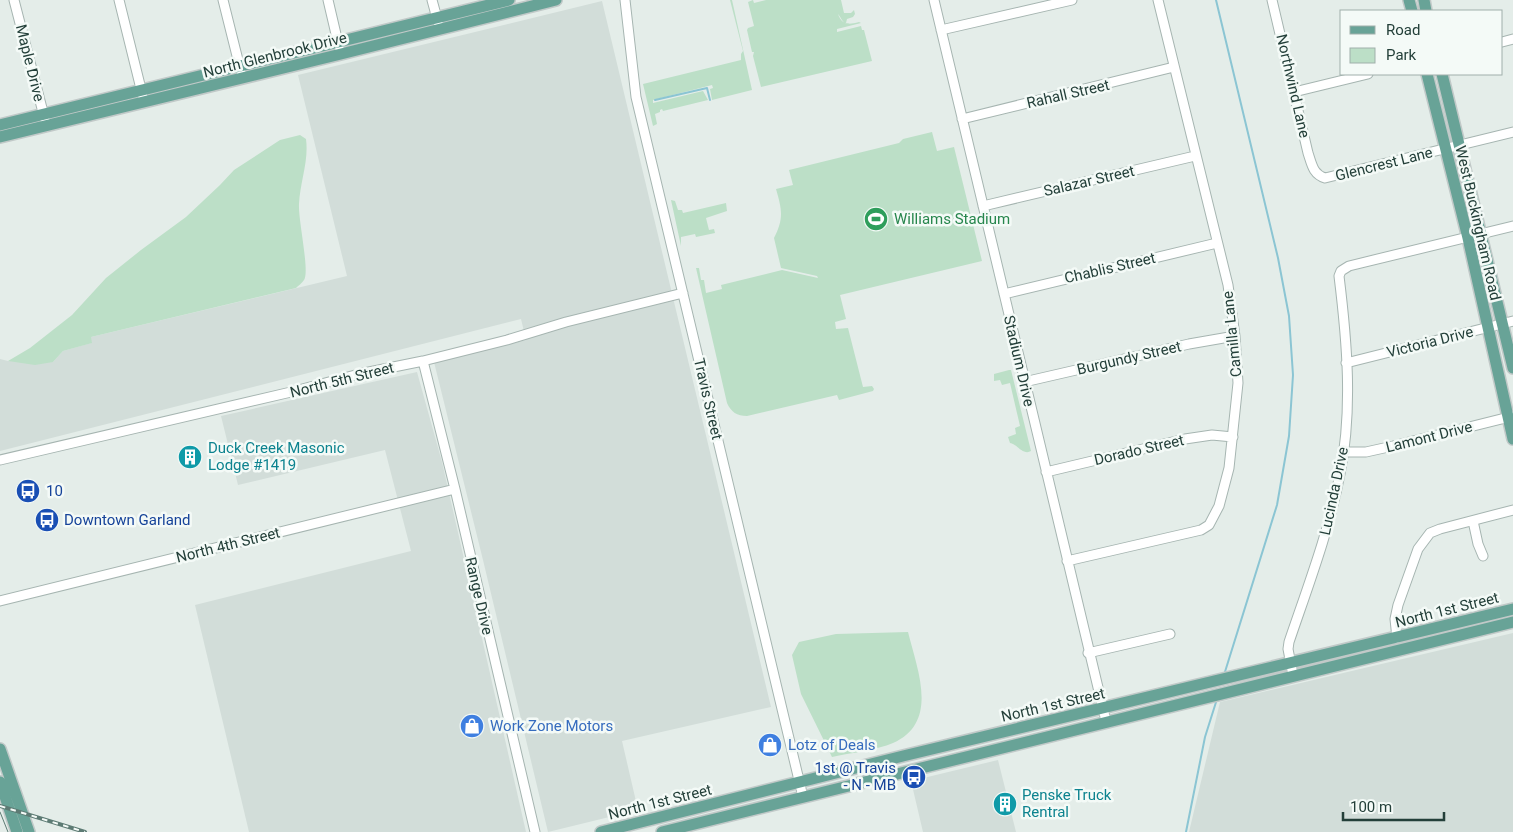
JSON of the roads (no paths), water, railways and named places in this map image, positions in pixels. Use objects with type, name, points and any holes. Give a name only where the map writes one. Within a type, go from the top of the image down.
[{"type":"main road","name":"North Glenbrook Drive","points":[[0,136],[44,120],[142,96],[242,78],[341,54],[509,0]]},
{"type":"main road","name":"North Glenbrook Drive","points":[[142,96],[239,65],[338,42],[556,0]]},
{"type":"main road","name":"West Buckingham Road","points":[[1428,75],[1468,238],[1487,328],[1510,417],[1513,439]]},
{"type":"main road","name":"West Buckingham Road","points":[[1442,75],[1480,234],[1508,323],[1513,368]]},
{"type":"main road","name":"North Glenbrook Drive","points":[[0,125],[44,120]]},
{"type":"main road","name":"North 1st Street","points":[[601,832],[621,830],[892,759],[1234,677],[1292,669],[1441,633],[1513,609]]},
{"type":"main road","name":"North 1st Street","points":[[662,832],[1106,721],[1234,691],[1292,669],[1397,638],[1513,622]]},
{"type":"main road","points":[[1160,708],[1164,702],[1211,683]]},
{"type":"main road","points":[[0,749],[29,832]]},
{"type":"main road","points":[[892,759],[896,773]]},
{"type":"main road","points":[[0,782],[17,832]]},
{"type":"main road","points":[[776,789],[779,802]]},
{"type":"street","name":"Maple Drive","points":[[14,0],[44,120]]},
{"type":"street","points":[[119,0],[142,96]]},
{"type":"street","points":[[223,0],[242,78]]},
{"type":"street","points":[[328,0],[341,54]]},
{"type":"street","points":[[432,0],[438,24]]},
{"type":"street","name":"Travis Street","points":[[625,0],[636,96],[802,796]]},
{"type":"street","name":"Stadium Drive","points":[[934,0],[1088,653],[1106,721]]},
{"type":"street","points":[[941,30],[1044,3],[1072,0]]},
{"type":"street","name":"Camilla Lane","points":[[1067,561],[1201,530],[1209,525],[1219,506],[1229,468],[1238,383],[1235,336],[1228,286],[1158,0]]},
{"type":"street","name":"Northwind Lane","points":[[1274,0],[1314,172]]},
{"type":"street","name":"Rahall Street","points":[[962,119],[1174,67]]},
{"type":"street","points":[[1294,92],[1364,75]]},
{"type":"street","name":"Glencrest Lane","points":[[1314,172],[1325,178],[1513,132]]},
{"type":"street","name":"Salazar Street","points":[[983,206],[1195,156]]},
{"type":"street","points":[[1468,238],[1513,226]]},
{"type":"street","name":"Lucinda Drive","points":[[1292,669],[1288,649],[1289,642],[1321,550],[1340,474],[1343,452],[1346,413],[1346,363],[1339,276],[1341,271],[1349,266],[1468,238]]},
{"type":"street","name":"Chablis Street","points":[[1004,294],[1217,243]]},
{"type":"street","name":"North 5th Street","points":[[0,460],[278,395],[359,374],[423,361],[507,340],[566,322],[683,293]]},
{"type":"street","name":"Victoria Drive","points":[[1346,363],[1508,323]]},
{"type":"street","name":"Burgundy Street","points":[[1024,382],[1189,344],[1235,336]]},
{"type":"street","name":"Range Drive","points":[[423,361],[535,832]]},
{"type":"street","name":"Lamont Drive","points":[[1343,452],[1366,452],[1510,417]]},
{"type":"street","name":"Dorado Street","points":[[1046,472],[1185,439],[1212,435],[1233,438]]},
{"type":"street","name":"North 4th Street","points":[[0,601],[455,490]]},
{"type":"street","points":[[1397,638],[1395,619],[1398,605],[1418,549],[1430,533],[1513,510]]},
{"type":"street","points":[[1473,521],[1478,544],[1483,556]]},
{"type":"street","points":[[1088,653],[1170,634]]},
{"type":"waterway","points":[[1216,0],[1278,258],[1289,316],[1293,375],[1289,436],[1277,505],[1224,675]]},
{"type":"waterway","points":[[655,100],[707,88],[710,100]]},
{"type":"waterway","points":[[1186,832],[1205,737],[1217,699]]},
{"type":"tram line","points":[[0,812],[8,832]]},
{"type":"railway","points":[[0,806],[85,832]]},
{"type":"place","name":"Williams Stadium","points":[[876,219]]},
{"type":"place","name":"Duck Creek Masonic Lodge #1419","points":[[190,457]]},
{"type":"place","name":"10","points":[[28,491]]},
{"type":"place","name":"Downtown Garland","points":[[47,520]]},
{"type":"place","name":"Work Zone Motors","points":[[472,726]]},
{"type":"place","name":"Lotz of Deals","points":[[770,745]]},
{"type":"place","name":"1st @ Travis - N - MB","points":[[914,777]]},
{"type":"place","name":"Penske Truck Rentral","points":[[1005,804]]}]
